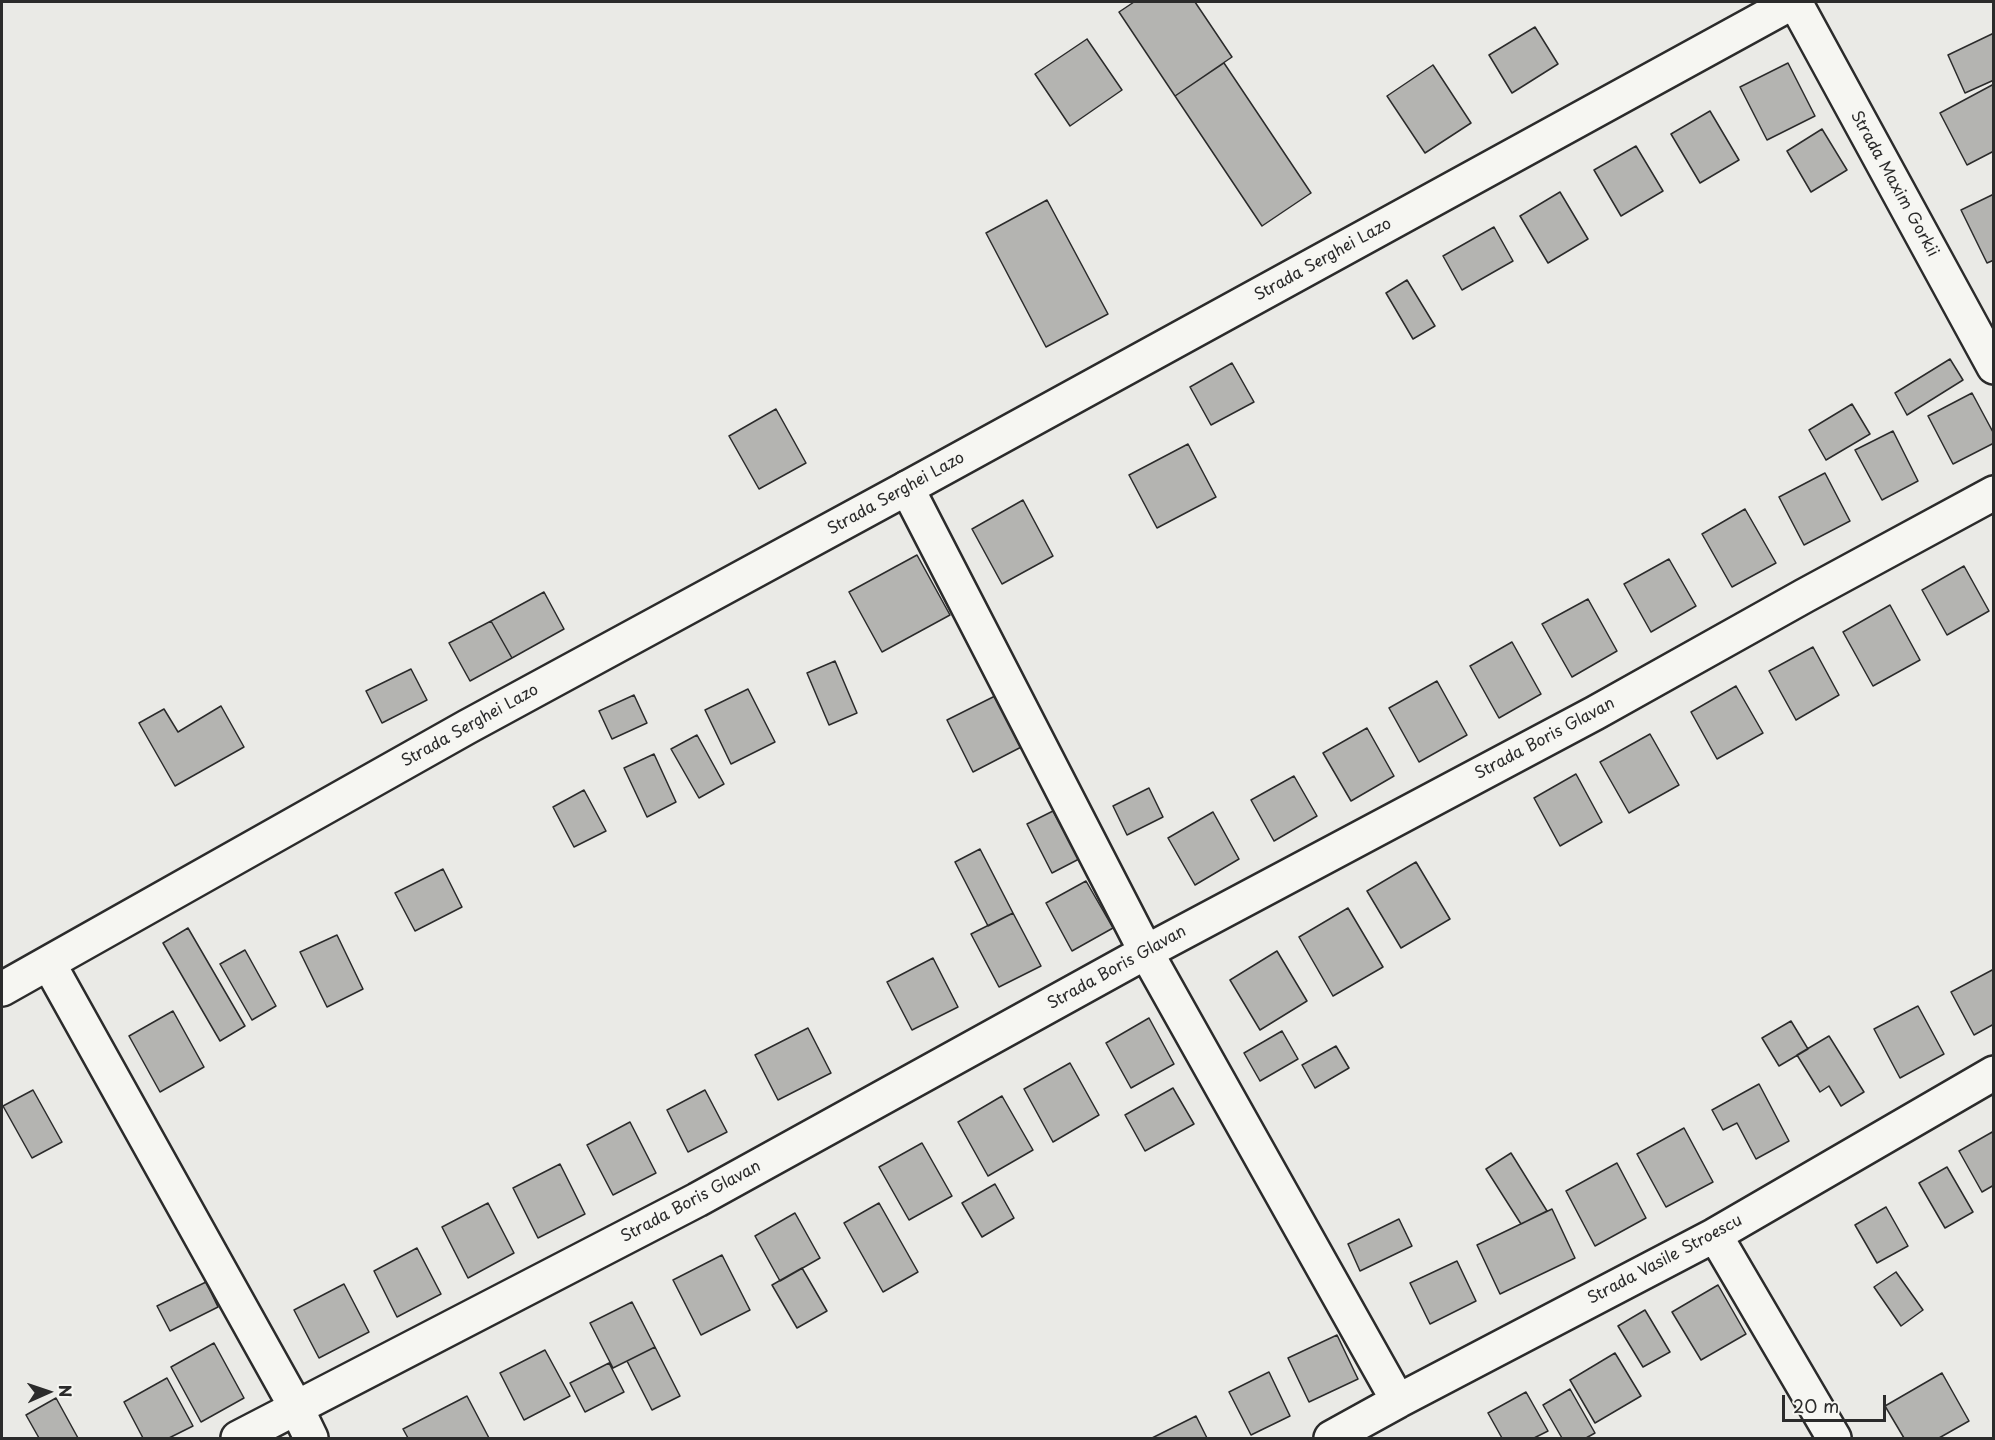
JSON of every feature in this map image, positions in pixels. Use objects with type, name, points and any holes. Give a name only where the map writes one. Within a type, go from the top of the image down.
[{"type":"street","name":"Strada Maxim Gorkii","points":[[1794,2],[1994,367]]},
{"type":"street","name":"Strada Serghei Lazo","points":[[2,989],[466,727],[1794,2]]},
{"type":"street","points":[[907,488],[1146,952],[1398,1401]]},
{"type":"street","name":"Strada Boris Glavan","points":[[238,1438],[697,1200],[1146,952],[1595,713],[1994,493]]},
{"type":"street","points":[[49,964],[311,1438]]},
{"type":"street","name":"Strada Vasile Stroescu","points":[[1331,1438],[1715,1235],[1994,1073]]},
{"type":"street","points":[[1715,1235],[1834,1438]]},
{"type":"building","points":[[1134,2],[1195,2],[1232,57],[1175,96],[1119,12]]},
{"type":"building","points":[[1535,27],[1558,64],[1512,93],[1489,55]]},
{"type":"building","points":[[1994,33],[1994,80],[1965,93],[1948,55]]},
{"type":"building","points":[[1087,39],[1122,90],[1070,126],[1035,74]]},
{"type":"building","points":[[1224,63],[1311,193],[1262,226],[1175,96]]},
{"type":"building","points":[[1788,63],[1815,116],[1767,140],[1740,87]]},
{"type":"building","points":[[1433,65],[1471,123],[1425,153],[1387,96]]},
{"type":"building","points":[[1994,84],[1994,151],[1967,165],[1940,113]]},
{"type":"building","points":[[1710,111],[1739,160],[1700,183],[1671,134]]},
{"type":"building","points":[[1822,129],[1847,170],[1811,192],[1787,151]]},
{"type":"building","points":[[1636,146],[1663,191],[1621,216],[1594,170]]},
{"type":"building","points":[[1560,192],[1588,239],[1548,263],[1520,216]]},
{"type":"building","points":[[1994,194],[1994,260],[1987,263],[1961,210]]},
{"type":"building","points":[[1047,200],[1108,314],[1046,347],[986,233]]},
{"type":"building","points":[[1494,227],[1513,261],[1462,290],[1443,256]]},
{"type":"building","points":[[1407,280],[1435,326],[1413,339],[1386,293]]},
{"type":"building","points":[[1950,359],[1963,380],[1907,415],[1895,393]]},
{"type":"building","points":[[1232,363],[1254,402],[1211,425],[1190,387]]},
{"type":"building","points":[[1972,393],[1994,434],[1994,443],[1953,464],[1928,416]]},
{"type":"building","points":[[1852,404],[1870,434],[1826,460],[1809,430]]},
{"type":"building","points":[[776,409],[806,463],[759,489],[729,436]]},
{"type":"building","points":[[1893,431],[1918,481],[1882,500],[1855,450]]},
{"type":"building","points":[[1188,444],[1216,497],[1157,528],[1129,475]]},
{"type":"building","points":[[1825,473],[1850,521],[1804,545],[1779,497]]},
{"type":"building","points":[[1023,500],[1053,556],[1002,584],[972,529]]},
{"type":"building","points":[[1745,509],[1776,563],[1732,587],[1702,534]]},
{"type":"building","points":[[917,555],[950,615],[882,652],[849,592]]},
{"type":"building","points":[[1669,559],[1696,606],[1651,632],[1624,584]]},
{"type":"building","points":[[1964,566],[1989,611],[1947,635],[1922,590]]},
{"type":"building","points":[[544,592],[564,629],[512,658],[491,621]]},
{"type":"building","points":[[1588,599],[1617,651],[1572,677],[1542,624]]},
{"type":"building","points":[[1890,605],[1920,660],[1873,686],[1843,632]]},
{"type":"building","points":[[491,621],[512,658],[470,681],[449,643]]},
{"type":"building","points":[[1512,642],[1541,694],[1499,718],[1470,666]]},
{"type":"building","points":[[1813,647],[1839,695],[1796,720],[1769,671]]},
{"type":"building","points":[[835,661],[857,713],[829,725],[807,673]]},
{"type":"building","points":[[411,669],[427,700],[382,723],[366,691]]},
{"type":"building","points":[[1437,681],[1467,735],[1419,762],[1389,708]]},
{"type":"building","points":[[1736,686],[1763,733],[1717,759],[1691,712]]},
{"type":"building","points":[[748,689],[775,742],[731,764],[705,710]]},
{"type":"building","points":[[1003,692],[1029,743],[973,772],[947,720]]},
{"type":"building","points":[[634,695],[647,723],[612,739],[599,711]]},
{"type":"building","points":[[221,706],[244,747],[175,786],[139,723],[164,709],[178,732]]},
{"type":"building","points":[[1367,728],[1394,776],[1351,801],[1323,753]]},
{"type":"building","points":[[1650,734],[1679,785],[1629,813],[1600,762]]},
{"type":"building","points":[[697,735],[724,784],[699,798],[671,749]]},
{"type":"building","points":[[654,754],[676,802],[647,817],[624,768]]},
{"type":"building","points":[[1576,774],[1602,822],[1560,846],[1534,798]]},
{"type":"building","points":[[1294,776],[1317,816],[1274,841],[1251,800]]},
{"type":"building","points":[[1149,788],[1163,817],[1127,835],[1113,806]]},
{"type":"building","points":[[584,790],[606,831],[574,847],[553,807]]},
{"type":"building","points":[[1053,811],[1079,859],[1052,873],[1027,824]]},
{"type":"building","points":[[1213,812],[1239,859],[1195,885],[1168,838]]},
{"type":"building","points":[[980,849],[1013,913],[988,926],[955,862]]},
{"type":"building","points":[[1416,862],[1450,919],[1401,948],[1367,891]]},
{"type":"building","points":[[443,869],[462,907],[415,931],[395,893]]},
{"type":"building","points":[[1086,881],[1113,928],[1072,951],[1046,903]]},
{"type":"building","points":[[1348,908],[1383,967],[1333,996],[1299,937]]},
{"type":"building","points":[[1013,913],[1041,966],[999,987],[971,934]]},
{"type":"building","points":[[188,928],[245,1026],[220,1041],[163,943]]},
{"type":"building","points":[[337,935],[363,989],[327,1007],[300,952]]},
{"type":"building","points":[[245,950],[276,1006],[252,1020],[220,964]]},
{"type":"building","points":[[1277,951],[1307,1001],[1260,1030],[1230,980]]},
{"type":"building","points":[[933,958],[958,1007],[912,1030],[887,982]]},
{"type":"building","points":[[1994,969],[1994,1024],[1974,1035],[1951,992]]},
{"type":"building","points":[[1918,1006],[1944,1054],[1900,1078],[1874,1029]]},
{"type":"building","points":[[173,1011],[204,1067],[160,1092],[129,1036]]},
{"type":"building","points":[[1149,1018],[1174,1064],[1131,1088],[1106,1043]]},
{"type":"building","points":[[1791,1021],[1808,1049],[1779,1066],[1762,1038]]},
{"type":"building","points":[[808,1028],[831,1073],[778,1100],[755,1055]]},
{"type":"building","points":[[1282,1031],[1298,1059],[1260,1081],[1244,1053]]},
{"type":"building","points":[[1829,1036],[1864,1092],[1841,1106],[1829,1086],[1820,1092],[1797,1055]]},
{"type":"building","points":[[1336,1046],[1349,1068],[1315,1088],[1302,1065]]},
{"type":"building","points":[[1070,1063],[1099,1115],[1053,1142],[1024,1089]]},
{"type":"building","points":[[1759,1084],[1789,1141],[1756,1159],[1737,1123],[1723,1130],[1712,1110]]},
{"type":"building","points":[[1173,1088],[1194,1124],[1145,1151],[1125,1115]]},
{"type":"building","points":[[33,1090],[62,1142],[32,1158],[3,1106]]},
{"type":"building","points":[[705,1090],[727,1132],[688,1152],[667,1110]]},
{"type":"building","points":[[1002,1096],[1033,1150],[988,1176],[958,1122]]},
{"type":"building","points":[[630,1122],[656,1173],[613,1195],[587,1145]]},
{"type":"building","points":[[1684,1128],[1713,1182],[1666,1207],[1637,1154]]},
{"type":"building","points":[[1994,1131],[1994,1185],[1982,1192],[1959,1151]]},
{"type":"building","points":[[922,1143],[952,1196],[909,1220],[879,1167]]},
{"type":"building","points":[[1511,1153],[1547,1211],[1521,1224],[1486,1169]]},
{"type":"building","points":[[1617,1163],[1646,1218],[1595,1246],[1566,1191]]},
{"type":"building","points":[[560,1164],[585,1214],[538,1238],[513,1188]]},
{"type":"building","points":[[1947,1167],[1973,1212],[1945,1228],[1919,1183]]},
{"type":"building","points":[[995,1184],[1014,1218],[982,1237],[962,1203]]},
{"type":"building","points":[[488,1203],[514,1253],[468,1278],[442,1227]]},
{"type":"building","points":[[879,1203],[918,1272],[883,1292],[844,1223]]},
{"type":"building","points":[[1886,1207],[1908,1246],[1877,1263],[1855,1225]]},
{"type":"building","points":[[1552,1209],[1575,1258],[1500,1294],[1477,1245]]},
{"type":"building","points":[[795,1213],[820,1258],[780,1281],[755,1236]]},
{"type":"building","points":[[1399,1219],[1412,1246],[1360,1271],[1348,1244]]},
{"type":"building","points":[[417,1248],[441,1294],[397,1317],[374,1271]]},
{"type":"building","points":[[722,1255],[750,1310],[701,1335],[673,1280]]},
{"type":"building","points":[[1457,1261],[1476,1301],[1430,1324],[1410,1283]]},
{"type":"building","points":[[802,1268],[827,1311],[797,1328],[772,1285]]},
{"type":"building","points":[[1896,1272],[1923,1310],[1901,1326],[1874,1287]]},
{"type":"building","points":[[206,1282],[218,1307],[170,1331],[157,1306]]},
{"type":"building","points":[[344,1284],[369,1332],[319,1358],[294,1310]]},
{"type":"building","points":[[1718,1285],[1746,1334],[1701,1360],[1672,1312]]},
{"type":"building","points":[[632,1302],[655,1347],[613,1368],[590,1323]]},
{"type":"building","points":[[1645,1310],[1670,1352],[1643,1367],[1618,1326]]},
{"type":"building","points":[[1337,1335],[1358,1379],[1309,1402],[1288,1358]]},
{"type":"building","points":[[214,1343],[244,1398],[201,1422],[171,1367]]},
{"type":"building","points":[[655,1347],[680,1396],[652,1410],[627,1361]]},
{"type":"building","points":[[545,1350],[570,1396],[524,1420],[500,1373]]},
{"type":"building","points":[[1615,1353],[1641,1396],[1595,1423],[1570,1380]]},
{"type":"building","points":[[609,1363],[624,1392],[585,1412],[570,1383]]},
{"type":"building","points":[[1269,1372],[1290,1416],[1251,1435],[1229,1392]]},
{"type":"building","points":[[1942,1373],[1969,1421],[1939,1438],[1904,1438],[1885,1406]]},
{"type":"building","points":[[167,1378],[193,1426],[169,1438],[143,1438],[124,1402]]},
{"type":"building","points":[[1570,1389],[1595,1433],[1586,1438],[1562,1438],[1543,1405]]},
{"type":"building","points":[[1526,1392],[1548,1431],[1534,1438],[1502,1438],[1488,1413]]},
{"type":"building","points":[[467,1396],[489,1438],[408,1438],[403,1429]]},
{"type":"building","points":[[56,1398],[78,1438],[39,1438],[26,1415]]},
{"type":"building","points":[[1196,1416],[1207,1438],[1152,1438]]}]
